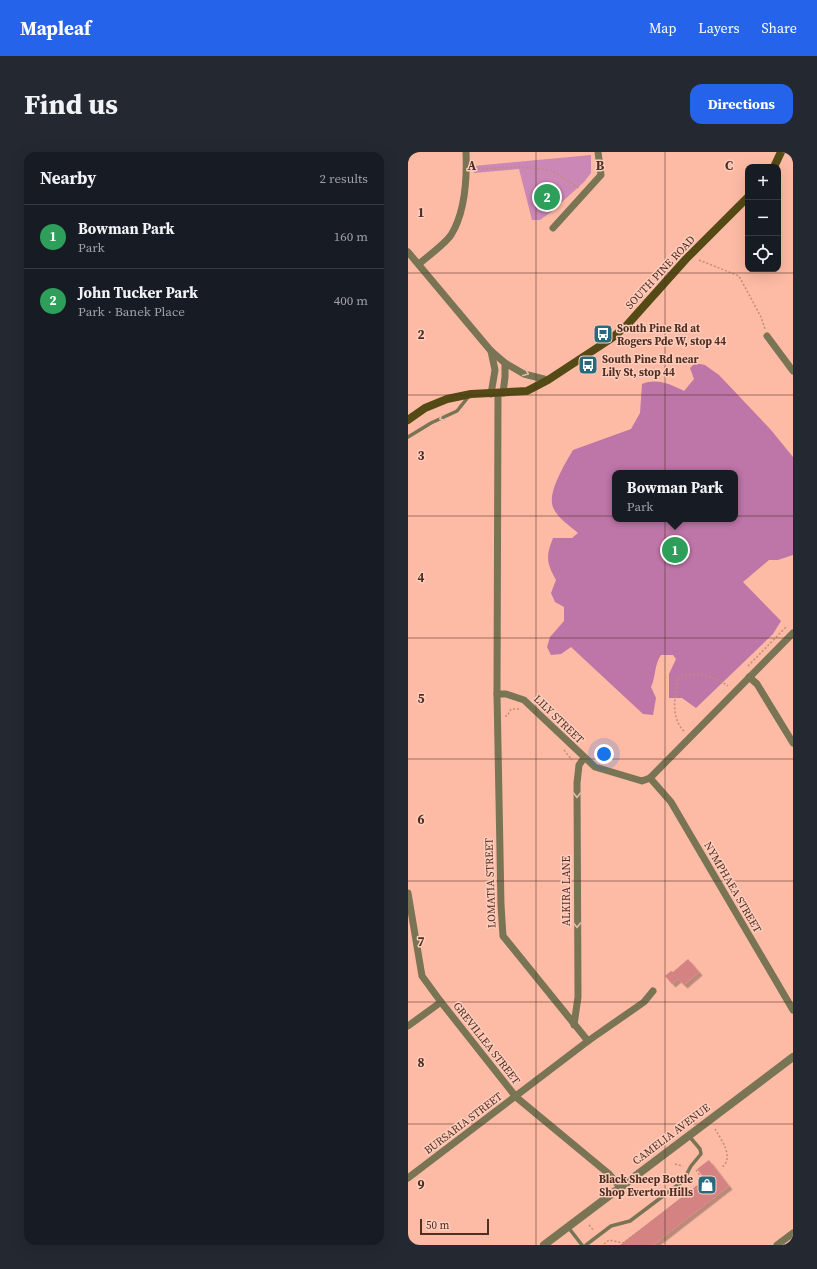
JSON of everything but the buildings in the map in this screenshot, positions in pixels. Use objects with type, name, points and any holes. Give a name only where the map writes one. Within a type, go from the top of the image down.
[{"type":"main road","points":[[775,164],[781,152]]},
{"type":"main road","name":"SOUTH PINE ROAD","points":[[408,420],[425,408],[446,399],[471,394],[527,391],[548,380],[612,338],[627,325],[686,259],[745,200]]},
{"type":"street","points":[[419,264],[451,236],[458,219],[465,188],[466,152]]},
{"type":"street","points":[[553,228],[601,174],[598,152]]},
{"type":"street","points":[[408,252],[491,352],[505,363],[524,374],[548,380]]},
{"type":"street","points":[[767,336],[793,371]]},
{"type":"street","points":[[491,352],[495,370],[497,393],[497,694]]},
{"type":"street","points":[[497,393],[505,377],[505,363]]},
{"type":"street","points":[[650,778],[793,633]]},
{"type":"street","points":[[749,677],[757,684],[793,743]]},
{"type":"street","name":"LILY STREET","points":[[497,694],[506,694],[524,700],[595,767],[642,781],[650,778]]},
{"type":"street","name":"LOMATIA STREET","points":[[497,694],[501,905],[503,936],[588,1041]]},
{"type":"street","name":"ALKIRA LANE","points":[[574,1025],[578,997],[577,783],[579,766],[584,758]]},
{"type":"street","name":"NYMPHAEA STREET","points":[[650,778],[671,802],[793,1010]]},
{"type":"street","points":[[408,894],[422,976],[441,1002]]},
{"type":"street","name":"BURSARIA STREET","points":[[408,1178],[588,1041],[644,1002],[654,991]]},
{"type":"street","name":"GREVILLEA STREET","points":[[408,1026],[441,1002],[516,1097],[609,1174],[620,1187]]},
{"type":"street","name":"CAMELIA AVENUE","points":[[544,1245],[793,1057]]},
{"type":"street","points":[[777,1245],[793,1233]]},
{"type":"lane","points":[[408,437],[431,423],[457,411],[471,394]]},
{"type":"lane","points":[[586,1245],[611,1226],[630,1221],[683,1181],[690,1166],[701,1154],[700,1149],[688,1135]]},
{"type":"lane","points":[[568,1227],[582,1245]]},
{"type":"path","points":[[466,170],[518,167],[551,170],[586,192]]},
{"type":"path","points":[[699,260],[739,276],[761,317],[767,336]]},
{"type":"path","points":[[744,670],[786,627]]},
{"type":"path","points":[[679,736],[684,731],[677,721],[675,709],[678,677],[688,674],[703,675],[716,679],[728,686],[723,692]]},
{"type":"path","points":[[505,716],[507,716],[511,709],[522,709]]},
{"type":"path","points":[[562,748],[572,760]]},
{"type":"path","points":[[715,1129],[728,1155],[727,1162],[721,1168]]},
{"type":"path","points":[[675,1164],[683,1166]]},
{"type":"path","points":[[600,1240],[604,1244],[609,1240],[623,1244],[705,1182],[695,1169]]},
{"type":"path","points":[[589,1225],[595,1232]]},
{"type":"shaded area","points":[[591,155],[591,173],[584,182],[540,220],[532,220],[519,169],[474,173],[474,166]]},
{"type":"shaded area","points":[[695,363],[705,365],[719,375],[771,430],[793,457],[793,555],[778,560],[769,560],[743,582],[781,621],[773,634],[696,708],[682,698],[669,698],[669,674],[676,659],[673,655],[661,655],[657,663],[651,687],[656,698],[653,715],[643,714],[571,647],[561,654],[551,655],[547,647],[550,637],[564,621],[564,607],[555,602],[551,593],[556,580],[549,564],[549,550],[553,538],[572,538],[578,533],[555,512],[552,503],[553,490],[566,461],[573,450],[631,429],[640,413],[642,384],[648,382],[658,382],[669,384],[684,391],[694,379],[690,368]]},
{"type":"place","name":"John Tucker Park","points":[[547,197]]},
{"type":"place","name":"South Pine Rd at Rogers Pde W, stop 44","points":[[603,334]]},
{"type":"place","name":"South Pine Rd near Lily St, stop 44","points":[[588,365]]},
{"type":"place","name":"Bowman Park","points":[[675,550]]},
{"type":"place","name":"Black Sheep Bottle Shop Everton Hills","points":[[707,1185]]}]
